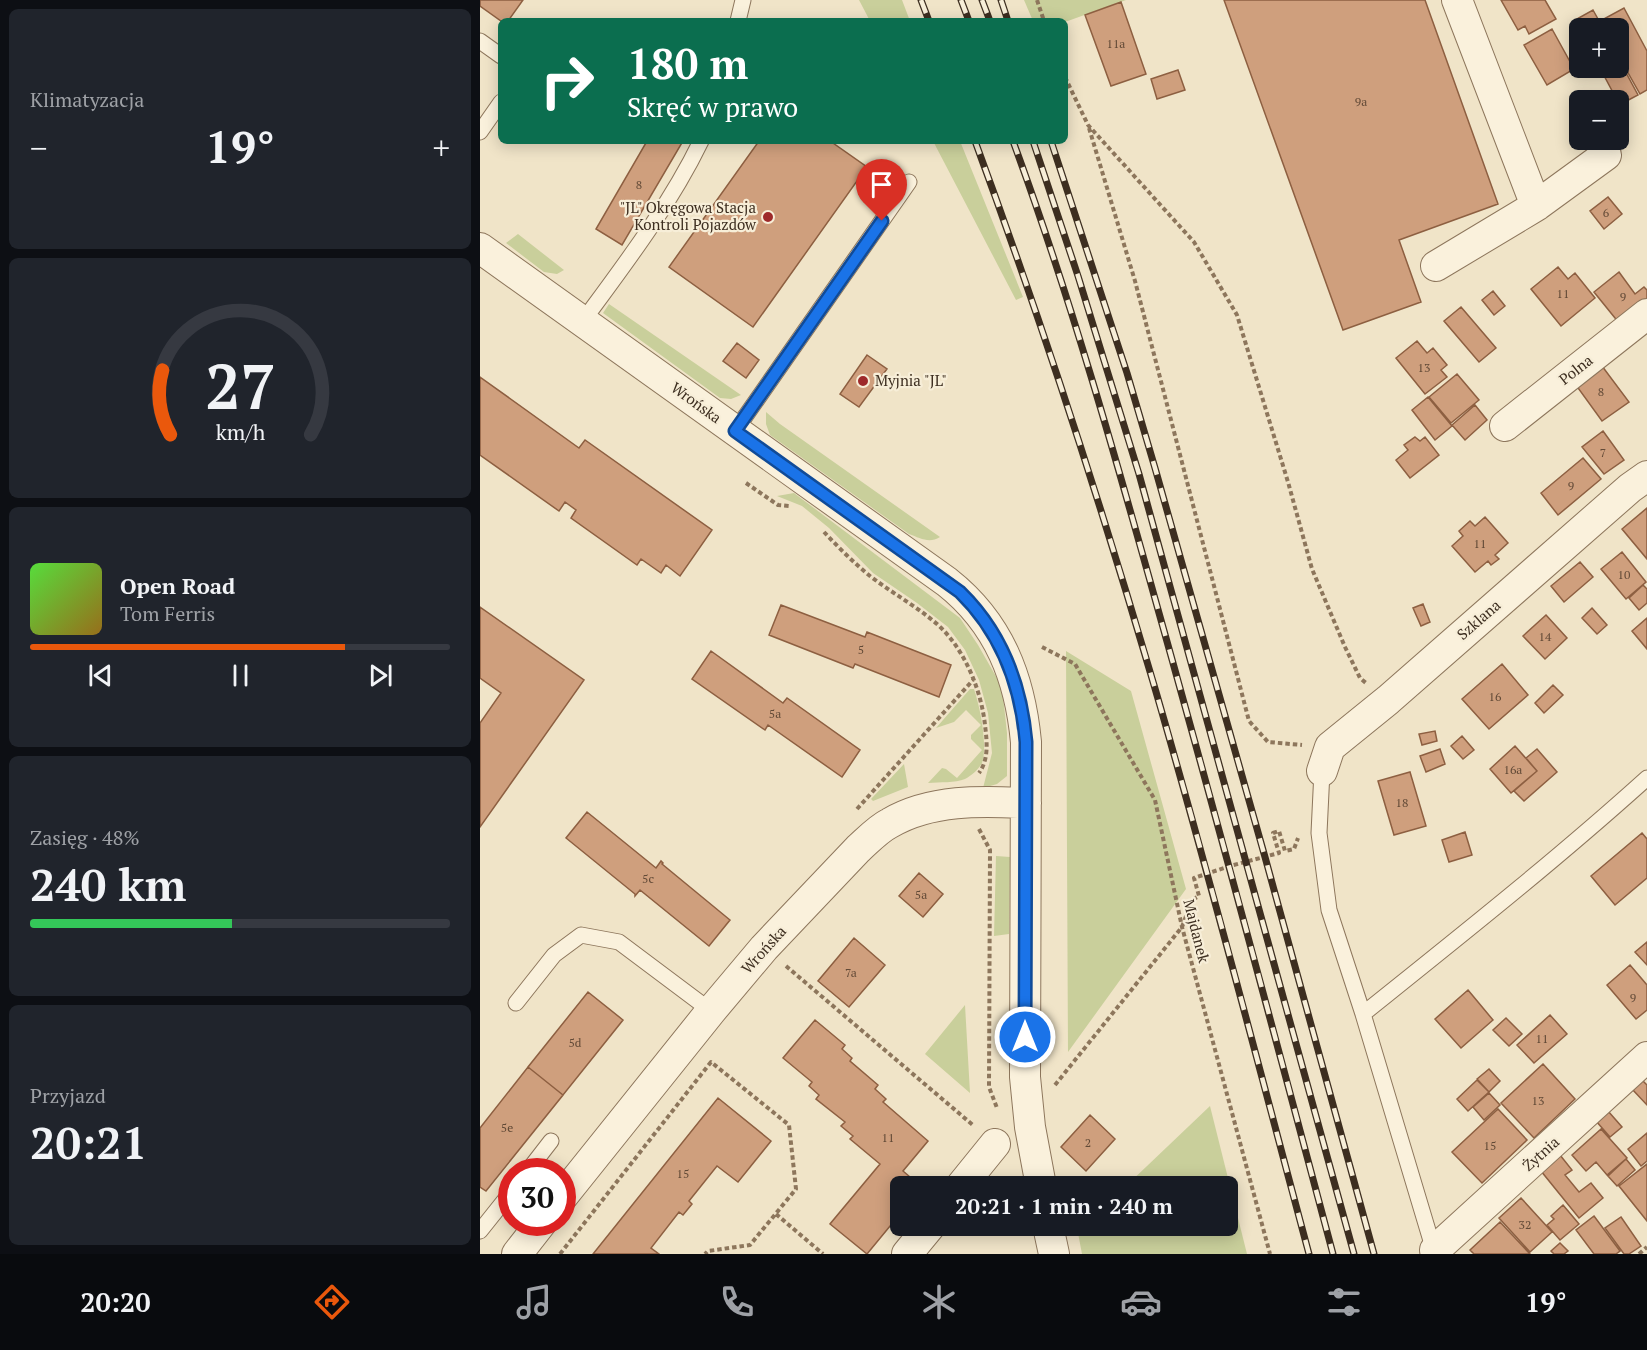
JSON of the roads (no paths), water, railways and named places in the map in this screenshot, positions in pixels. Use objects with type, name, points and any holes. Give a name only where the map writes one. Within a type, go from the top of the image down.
[{"type":"street","points":[[1457,0],[1536,206]]},
{"type":"street","points":[[1436,266],[1536,206],[1606,155]]},
{"type":"street","name":"Wrońska","points":[[480,248],[947,582],[971,603],[984,619],[1006,657],[1014,677],[1024,717],[1026,742],[1025,1077],[1030,1127],[1039,1176]]},
{"type":"street","name":"Polna","points":[[1505,426],[1647,314]]},
{"type":"street","name":"Szklana","points":[[1326,759],[1388,700],[1630,488],[1647,476]]},
{"type":"street","name":"Wrońska","points":[[576,1180],[764,948],[858,849],[888,824],[904,815],[935,806],[952,803],[1026,803]]},
{"type":"street","name":"Żytnia","points":[[1435,1252],[1647,1057]]},
{"type":"street","points":[[969,1176],[995,1144]]},
{"type":"street","points":[[907,1254],[922,1236]]},
{"type":"street","points":[[1050,1236],[1054,1254]]},
{"type":"lane","points":[[739,18],[743,0]]},
{"type":"lane","points":[[480,41],[498,54]]},
{"type":"lane","points":[[480,132],[498,106]]},
{"type":"lane","points":[[583,321],[669,197],[700,144]]},
{"type":"lane","points":[[735,431],[909,182]]},
{"type":"lane","points":[[1326,759],[1319,833],[1329,909],[1435,1252]]},
{"type":"lane","points":[[1363,1014],[1584,835],[1647,778]]},
{"type":"lane","points":[[516,1003],[554,955],[581,935],[619,942],[711,1011]]},
{"type":"lane","points":[[538,1158],[551,1141]]},
{"type":"lane","points":[[480,1231],[498,1208]]},
{"type":"railway","points":[[921,0],[928,18]]},
{"type":"railway","points":[[961,0],[968,18]]},
{"type":"railway","points":[[982,0],[989,18]]},
{"type":"railway","points":[[1001,0],[1007,18]]},
{"type":"railway","points":[[976,144],[1046,343],[1134,616],[1194,826],[1309,1254]]},
{"type":"railway","points":[[1014,144],[1073,317],[1126,494],[1333,1254]]},
{"type":"railway","points":[[1034,144],[1078,276],[1139,474],[1354,1254]]},
{"type":"railway","points":[[1052,144],[1127,373],[1155,468],[1374,1254]]},
{"type":"place","name":"\"JL\" Okręgowa Stacja Kontroli Pojazdów","points":[[768,217]]},
{"type":"place","name":"Myjnia \"JL\"","points":[[863,381]]}]
